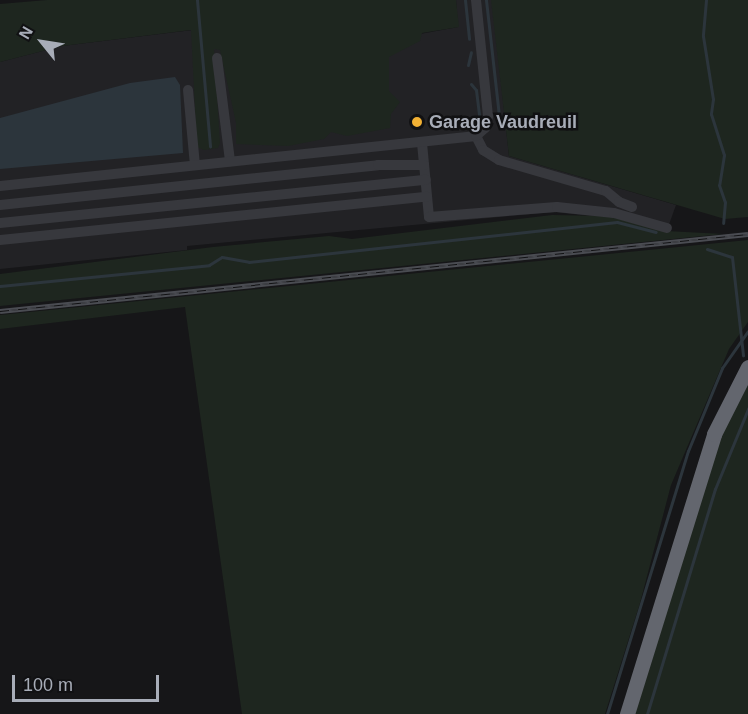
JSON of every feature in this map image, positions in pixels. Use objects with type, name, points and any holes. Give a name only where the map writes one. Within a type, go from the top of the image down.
[{"type":"highway","points":[[627,714],[714,434],[748,367]]},
{"type":"lane","points":[[0,186],[476,136],[485,128],[488,116],[476,0]]},
{"type":"lane","points":[[217,58],[230,161]]},
{"type":"lane","points":[[189,90],[195,165]]},
{"type":"lane","points":[[476,136],[483,150],[499,160],[606,191],[619,202],[632,207]]},
{"type":"lane","points":[[422,142],[429,217],[557,207],[614,213],[667,228]]},
{"type":"lane","points":[[0,205],[378,165],[424,165]]},
{"type":"lane","points":[[0,223],[426,180]]},
{"type":"lane","points":[[0,240],[427,197]]},
{"type":"shaded area","points":[[47,0],[456,0],[459,27],[422,33],[420,41],[389,57],[389,91],[400,102],[391,114],[390,128],[347,136],[331,132],[324,139],[288,146],[236,144],[236,123],[220,50],[214,49],[220,143],[218,148],[204,150],[197,147],[191,30],[62,46],[0,62],[0,4]]},
{"type":"shaded area","points":[[456,0],[492,0],[509,156],[676,205],[667,230],[628,220],[554,212],[187,246],[187,250],[0,269],[0,62],[62,46],[298,17],[415,35],[458,27]]},
{"type":"shaded area","points":[[491,0],[748,0],[748,217],[725,219],[509,156]]},
{"type":"shaded area","points":[[175,77],[180,85],[183,153],[0,169],[0,118],[130,83]]},
{"type":"shaded area","points":[[552,215],[607,216],[666,231],[723,234],[0,306],[0,274],[213,247],[329,236],[352,239]]},
{"type":"shaded area","points":[[748,240],[748,322],[729,349],[671,485],[640,603],[605,714],[242,714],[185,307],[0,329],[0,315]]},
{"type":"shaded area","points":[[748,383],[748,714],[635,714],[721,436]]},
{"type":"waterway","points":[[197,0],[210,146]]},
{"type":"waterway","points":[[465,0],[469,39]]},
{"type":"waterway","points":[[486,0],[500,125]]},
{"type":"waterway","points":[[706,0],[703,36],[713,99],[711,114],[724,155],[719,185],[725,202],[723,223]]},
{"type":"waterway","points":[[468,65],[471,52]]},
{"type":"waterway","points":[[471,84],[476,90],[479,116]]},
{"type":"waterway","points":[[222,257],[249,262],[617,222],[656,232]]},
{"type":"waterway","points":[[707,249],[732,257],[743,355]]},
{"type":"waterway","points":[[0,286],[209,265],[222,257]]},
{"type":"waterway","points":[[607,714],[688,451],[722,368],[748,331]]},
{"type":"waterway","points":[[647,714],[715,489],[748,409]]},
{"type":"railway","points":[[0,311],[748,234]]},
{"type":"place","name":"Garage Vaudreuil","points":[[417,122]]}]
